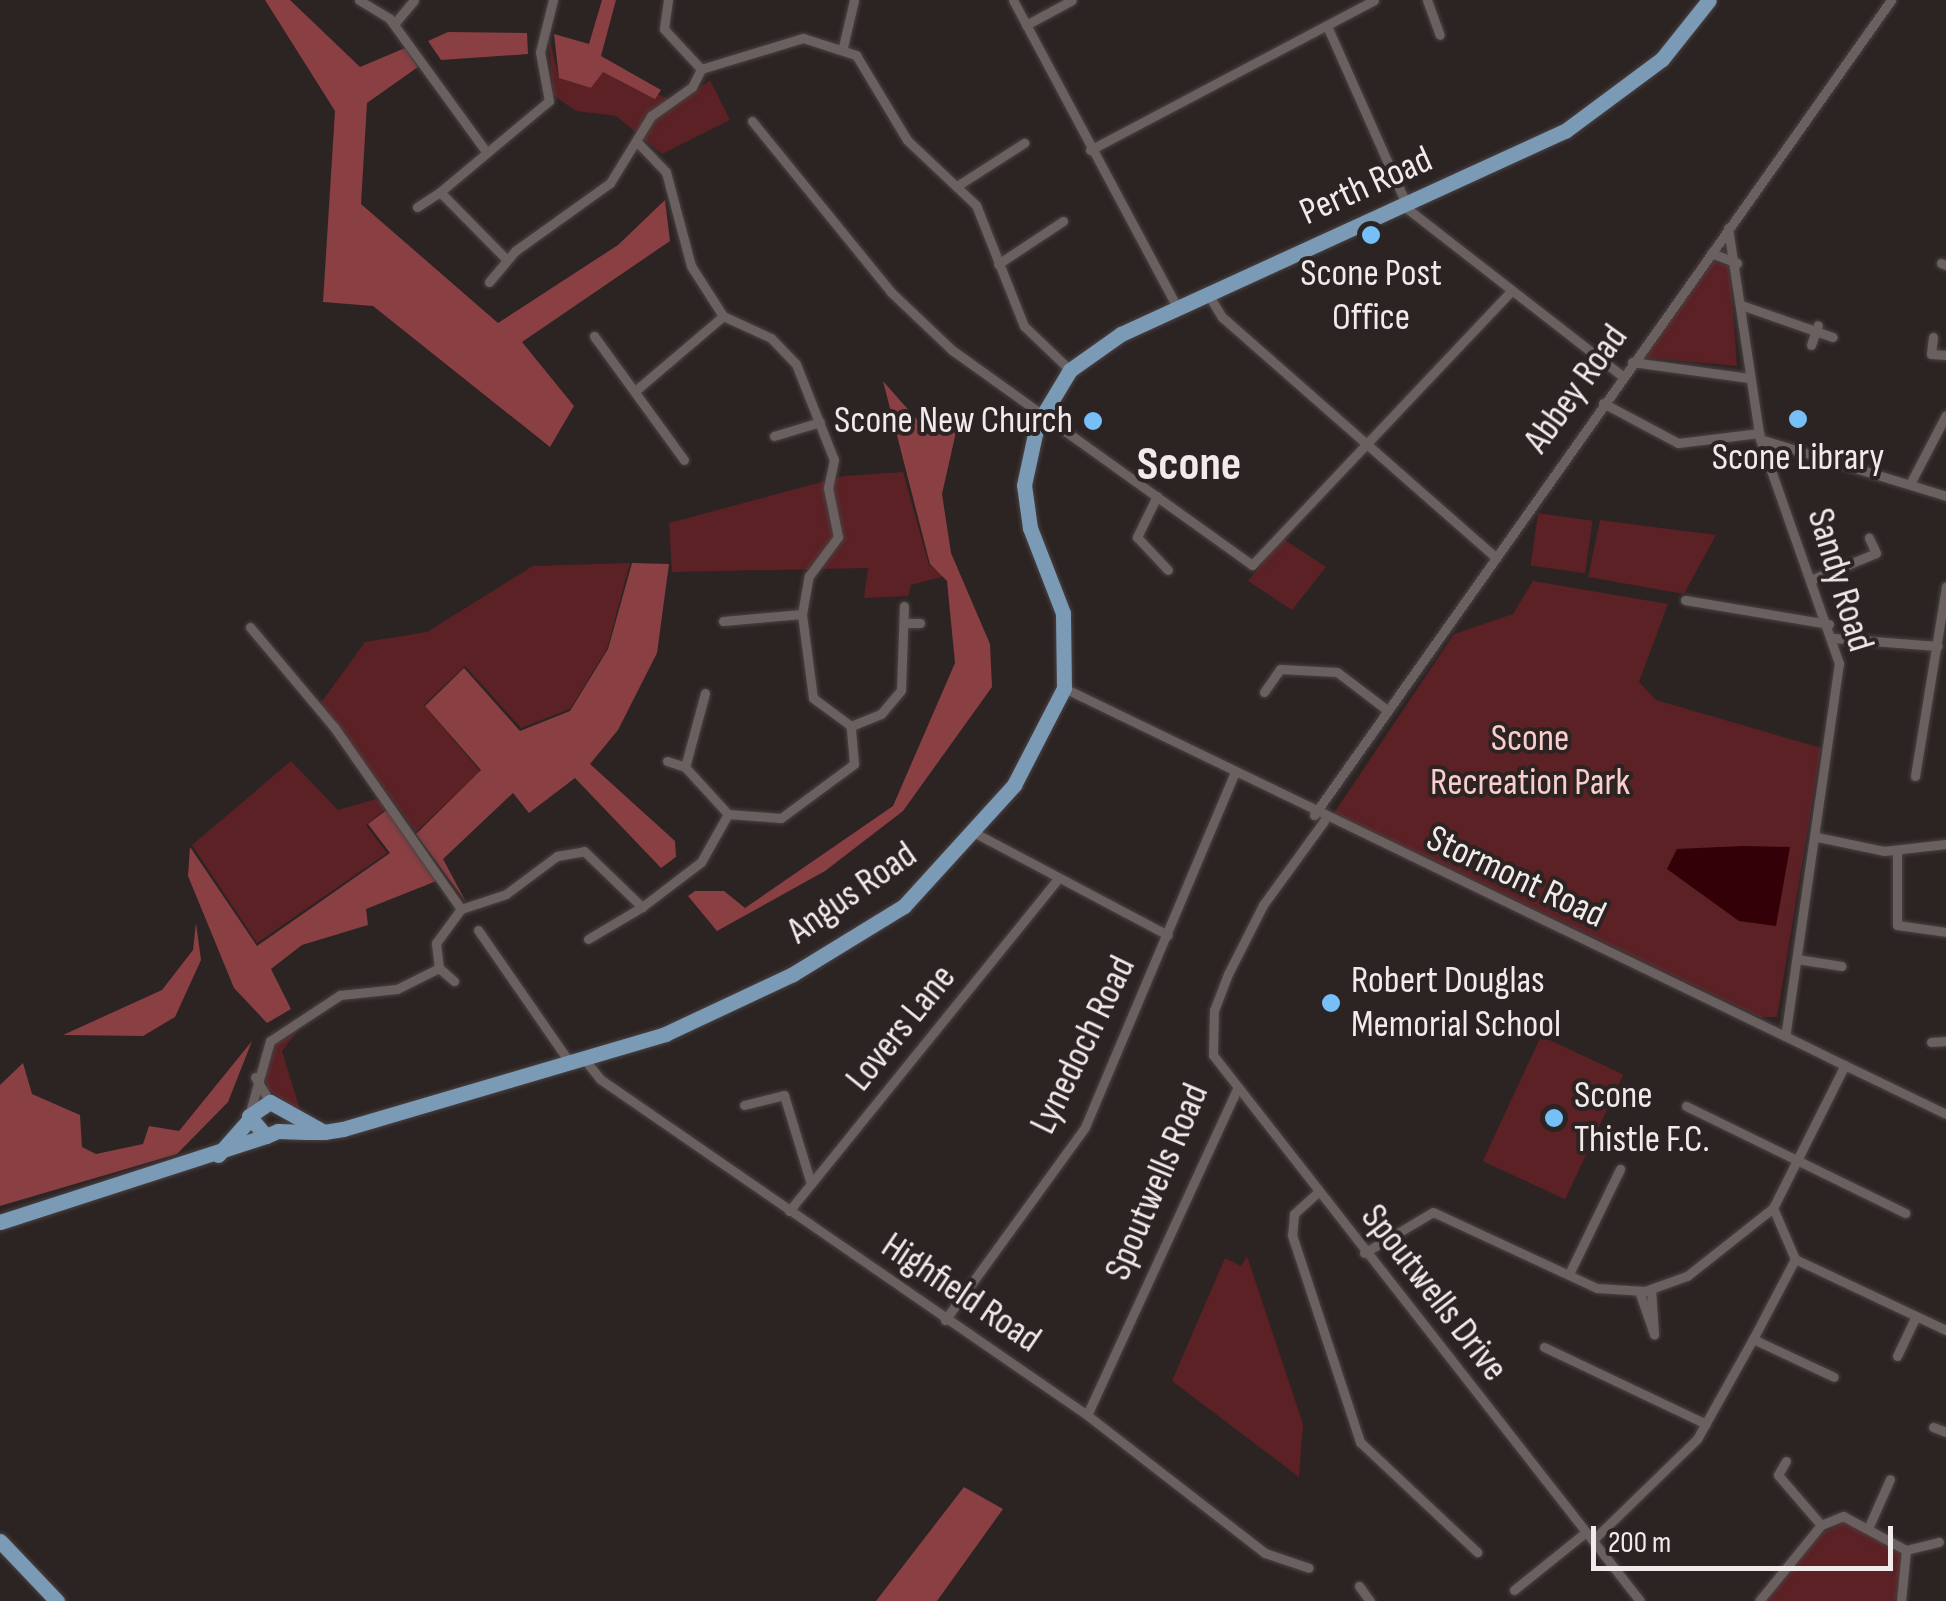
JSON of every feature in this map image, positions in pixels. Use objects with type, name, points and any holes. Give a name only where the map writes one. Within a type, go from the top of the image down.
[{"type":"main road","name":"Perth Road","points":[[1042,415],[1070,370],[1177,307],[1598,112],[1662,59],[1709,0]]},
{"type":"main road","name":"Angus Road","points":[[272,1133],[324,1132],[690,1025],[793,974],[904,906],[975,833],[1032,760],[1064,688],[1063,613],[1024,497],[1042,415]]},
{"type":"main road","points":[[272,1133],[275,1106]]},
{"type":"main road","points":[[210,1161],[249,1116],[275,1106],[324,1132]]},
{"type":"main road","points":[[249,1116],[272,1133]]},
{"type":"main road","points":[[0,1222],[210,1161],[272,1133]]},
{"type":"main road","points":[[0,1541],[56,1601]]},
{"type":"street","points":[[359,0],[394,24],[485,150]]},
{"type":"street","points":[[394,24],[414,0]]},
{"type":"street","points":[[417,207],[549,100],[540,52],[553,0]]},
{"type":"street","points":[[668,0],[664,29],[701,69]]},
{"type":"street","points":[[843,47],[854,0]]},
{"type":"street","points":[[1013,0],[1177,307]]},
{"type":"street","points":[[1026,26],[1072,0]]},
{"type":"street","points":[[1090,150],[1374,0]]},
{"type":"street","points":[[1427,0],[1440,35]]},
{"type":"street","name":"Abbey Road","points":[[1320,818],[1388,710],[1494,556],[1891,0]]},
{"type":"street","points":[[1327,26],[1405,202],[1622,376]]},
{"type":"street","points":[[701,69],[742,63],[781,40],[843,47],[923,159],[976,205],[998,264],[1018,293],[1024,326],[1070,370]]},
{"type":"street","points":[[489,282],[507,260],[610,183],[638,143],[651,116],[692,87],[701,69]]},
{"type":"street","points":[[752,121],[891,292],[1042,415],[1252,566],[1511,290]]},
{"type":"street","points":[[638,143],[657,154],[680,247],[723,316],[770,338],[796,364],[834,460],[828,488],[838,537],[809,576],[802,614],[813,698],[851,726],[854,764],[796,812],[728,814],[684,767],[668,760]]},
{"type":"street","points":[[957,186],[1024,143]]},
{"type":"street","points":[[440,192],[507,260]]},
{"type":"street","points":[[998,264],[1063,221]]},
{"type":"street","name":"Sandy Road","points":[[1728,228],[1737,263],[1749,378],[1760,436],[1834,638],[1838,683],[1785,1036]]},
{"type":"street","points":[[1711,253],[1737,263]]},
{"type":"street","points":[[1208,294],[1222,317],[1494,556]]},
{"type":"street","points":[[1741,305],[1818,325],[1833,337]]},
{"type":"street","points":[[635,391],[723,316]]},
{"type":"street","points":[[1812,345],[1818,325]]},
{"type":"street","points":[[594,336],[684,460]]},
{"type":"street","points":[[1933,337],[1931,354],[1946,356]]},
{"type":"street","points":[[1632,362],[1749,378]]},
{"type":"street","points":[[1602,403],[1678,443],[1760,436],[1912,480],[1946,496]]},
{"type":"street","points":[[1912,480],[1946,415]]},
{"type":"street","points":[[774,436],[820,422]]},
{"type":"street","points":[[1156,496],[1137,537],[1168,570]]},
{"type":"street","points":[[1813,579],[1876,554],[1870,538]]},
{"type":"street","points":[[1916,776],[1946,587]]},
{"type":"street","points":[[1684,600],[1829,624]]},
{"type":"street","points":[[851,726],[894,704],[904,606]]},
{"type":"street","points":[[723,621],[802,614]]},
{"type":"street","points":[[904,623],[920,623]]},
{"type":"street","points":[[250,627],[334,727],[460,909]]},
{"type":"street","points":[[1834,638],[1938,646]]},
{"type":"street","points":[[1264,692],[1280,669],[1337,672],[1388,710]]},
{"type":"street","name":"Stormont Road","points":[[1064,688],[1320,818],[1946,1114]]},
{"type":"street","points":[[684,767],[705,692]]},
{"type":"street","name":"Lynedoch Road","points":[[944,1320],[1085,1127],[1234,772]]},
{"type":"street","points":[[588,939],[642,907],[700,862],[728,814]]},
{"type":"street","name":"Spoutwells Road","points":[[1087,1414],[1237,1090],[1214,1055],[1214,1010],[1263,905],[1320,818]]},
{"type":"street","points":[[975,833],[1056,880],[1168,935]]},
{"type":"street","points":[[1816,837],[1897,852],[1946,844]]},
{"type":"street","points":[[454,981],[438,968],[436,943],[460,909],[520,886],[558,856],[584,851],[642,907]]},
{"type":"street","points":[[1897,852],[1897,926],[1946,932]]},
{"type":"street","name":"Lovers Lane","points":[[790,1211],[1056,880]]},
{"type":"street","name":"Highfield Road","points":[[478,930],[577,1061],[600,1080],[944,1320],[1087,1414],[1265,1553],[1309,1568]]},
{"type":"street","points":[[1798,959],[1842,966]]},
{"type":"street","points":[[249,1116],[254,1074],[270,1042],[332,998],[398,989],[438,968]]},
{"type":"street","points":[[1931,1042],[1946,1041]]},
{"type":"street","points":[[1364,1253],[1433,1212],[1597,1288],[1650,1289],[1704,1265],[1773,1208],[1845,1065]]},
{"type":"street","points":[[254,1074],[275,1106]]},
{"type":"street","name":"Spoutwells Drive","points":[[1237,1090],[1640,1601]]},
{"type":"street","points":[[744,1105],[784,1095],[812,1184]]},
{"type":"street","points":[[1686,1106],[1906,1213]]},
{"type":"street","points":[[1569,1274],[1620,1168]]},
{"type":"street","points":[[1317,1193],[1294,1214],[1292,1234],[1360,1442],[1477,1552]]},
{"type":"street","points":[[1773,1208],[1795,1259],[1946,1330]]},
{"type":"street","points":[[1514,1590],[1589,1536],[1706,1424],[1795,1259]]},
{"type":"street","points":[[1639,1291],[1654,1334],[1650,1289]]},
{"type":"street","points":[[1897,1356],[1916,1316]]},
{"type":"street","points":[[1754,1339],[1834,1377]]},
{"type":"street","points":[[1544,1347],[1706,1424]]},
{"type":"street","points":[[1570,1374],[1576,1362]]},
{"type":"street","points":[[1933,1426],[1946,1432]]},
{"type":"street","points":[[1786,1461],[1778,1476],[1822,1524]]},
{"type":"street","points":[[1870,1524],[1890,1479]]},
{"type":"street","points":[[1759,1601],[1822,1524],[1842,1516],[1870,1524],[1906,1550],[1939,1542]]},
{"type":"street","points":[[1901,1601],[1906,1550]]},
{"type":"street","points":[[1359,1586],[1370,1601]]},
{"type":"green space","points":[[548,33],[559,78],[591,88],[602,72],[679,103],[710,80],[730,120],[662,154],[616,116],[576,111],[553,95]]},
{"type":"green space","points":[[1708,260],[1730,267],[1737,366],[1639,357]]},
{"type":"green space","points":[[903,472],[929,565],[944,576],[911,585],[908,596],[864,598],[868,568],[672,572],[669,523],[844,476]]},
{"type":"green space","points":[[1538,513],[1592,521],[1585,573],[1531,565]]},
{"type":"green space","points":[[1600,520],[1716,535],[1684,594],[1588,577]]},
{"type":"green space","points":[[1282,538],[1326,567],[1292,610],[1248,581]]},
{"type":"green space","points":[[630,563],[607,649],[570,709],[521,728],[465,666],[424,705],[480,771],[416,832],[321,703],[365,642],[427,632],[533,566]]},
{"type":"green space","name":"Scone Recreation Park","points":[[1533,581],[1668,604],[1639,682],[1656,700],[1821,748],[1777,1017],[1760,1017],[1334,813],[1454,634],[1513,614]]},
{"type":"green space","points":[[291,761],[338,810],[379,798],[387,808],[366,825],[387,853],[257,943],[192,845]]},
{"type":"green space","points":[[302,1025],[282,1051],[301,1113],[268,1089],[262,1065],[277,1041]]},
{"type":"green space","name":"Scone Thistle F.C.","points":[[1541,1036],[1623,1074],[1565,1200],[1483,1161]]},
{"type":"green space","points":[[1247,1256],[1303,1424],[1299,1477],[1172,1381],[1225,1258],[1241,1266]]},
{"type":"green space","points":[[1846,1521],[1903,1553],[1896,1601],[1765,1601],[1822,1533]]},
{"type":"shaded area","points":[[265,0],[290,0],[360,67],[405,48],[418,67],[367,103],[361,204],[498,323],[618,245],[665,200],[670,241],[522,342],[574,406],[550,447],[373,306],[323,302],[335,111]]},
{"type":"shaded area","points":[[602,0],[616,0],[601,56],[661,90],[655,99],[603,72],[591,88],[559,78],[554,34],[589,44]]},
{"type":"shaded area","points":[[448,32],[527,33],[528,54],[441,60],[428,41]]},
{"type":"shaded area","points":[[883,381],[927,431],[956,432],[942,494],[951,553],[990,644],[992,687],[903,811],[825,871],[717,931],[688,896],[695,891],[724,891],[745,908],[893,806],[955,663],[947,581],[930,564]]},
{"type":"shaded area","points":[[632,563],[669,564],[657,653],[618,730],[590,764],[675,841],[676,857],[661,868],[575,778],[529,813],[513,793],[443,859],[466,902],[416,834],[481,770],[425,706],[464,668],[520,731],[570,711],[608,649]]},
{"type":"shaded area","points":[[388,809],[439,880],[366,909],[368,925],[302,945],[271,969],[291,1009],[267,1023],[234,988],[188,876],[190,847],[257,946],[390,853],[368,824]]},
{"type":"shaded area","points":[[1790,847],[1776,926],[1739,921],[1667,869],[1677,849]]},
{"type":"shaded area","points":[[196,923],[201,960],[175,1017],[143,1036],[63,1035],[162,990],[193,950]]},
{"type":"shaded area","points":[[252,1041],[228,1102],[177,1154],[0,1206],[0,1085],[23,1063],[32,1094],[80,1115],[82,1147],[96,1154],[143,1144],[149,1126],[179,1131]]},
{"type":"shaded area","points":[[964,1487],[1003,1509],[937,1601],[876,1601]]},
{"type":"place","name":"Scone Post Office","points":[[1371,235]]},
{"type":"place","name":"Scone Library","points":[[1798,419]]},
{"type":"place","name":"Scone New Church","points":[[1093,421]]},
{"type":"place","name":"Robert Douglas Memorial School","points":[[1331,1003]]},
{"type":"place","name":"Scone Thistle F.C.","points":[[1554,1118]]},
{"type":"district","name":"Scone","points":[[1189,465]]}]
